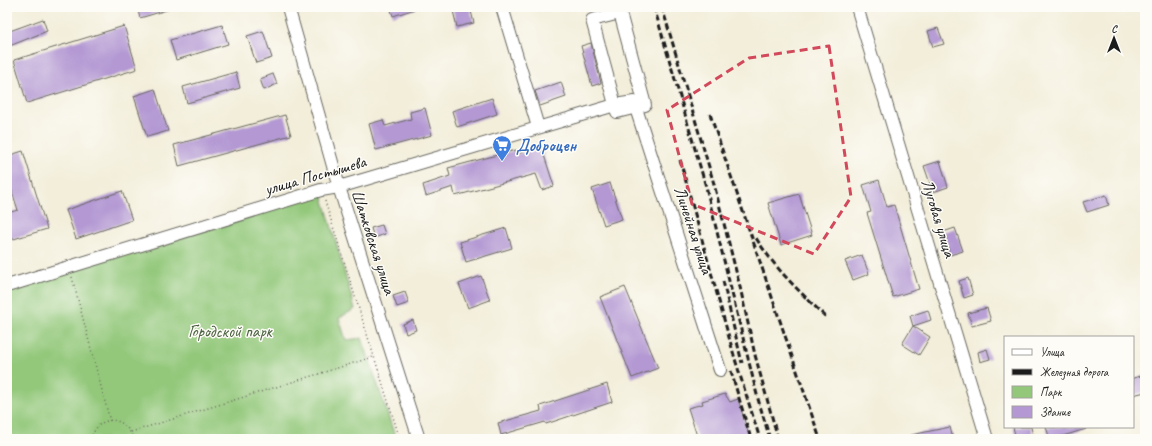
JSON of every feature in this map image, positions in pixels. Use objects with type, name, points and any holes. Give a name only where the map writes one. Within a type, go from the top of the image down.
[{"type":"street","name":"Шатковская улица","points":[[288,7],[339,187],[419,439]]},
{"type":"street","points":[[502,7],[538,127]]},
{"type":"street","name":"Луговая улица","points":[[857,7],[987,439]]},
{"type":"street","points":[[615,105],[592,20],[620,13],[645,105],[635,104]]},
{"type":"street","name":"улица Постышева","points":[[7,286],[321,190],[339,187],[538,127],[615,105],[635,104]]},
{"type":"street","name":"Линейная улица","points":[[635,104],[720,370]]},
{"type":"path","points":[[321,190],[400,439]]},
{"type":"path","points":[[69,267],[110,421]]},
{"type":"path","points":[[131,432],[374,357]]},
{"type":"path","points":[[91,439],[93,432],[97,427],[110,421],[123,423],[131,432],[132,439]]},
{"type":"highlighted area","points":[[829,46],[851,197],[814,254],[692,204],[667,110],[749,58]]},
{"type":"green space","name":"Городской парк","points":[[321,190],[355,309],[339,318],[346,340],[362,338],[396,439],[7,439],[7,286]]},
{"type":"building","points":[[137,7],[169,7],[170,9],[140,18]]},
{"type":"building","points":[[390,7],[415,7],[415,9],[393,16]]},
{"type":"building","points":[[452,7],[470,7],[474,23],[457,27]]},
{"type":"building","points":[[43,19],[47,31],[7,47],[7,32]]},
{"type":"building","points":[[222,25],[228,44],[176,60],[170,40]]},
{"type":"building","points":[[124,26],[137,69],[27,103],[14,60]]},
{"type":"building","points":[[938,28],[944,44],[933,47],[928,31]]},
{"type":"building","points":[[263,31],[272,58],[256,63],[247,36]]},
{"type":"building","points":[[591,43],[601,83],[592,86],[581,46]]},
{"type":"building","points":[[236,72],[240,88],[187,103],[183,87]]},
{"type":"building","points":[[273,74],[277,84],[264,90],[260,79]]},
{"type":"building","points":[[561,82],[566,97],[540,106],[535,91]]},
{"type":"building","points":[[155,89],[168,131],[147,137],[134,96]]},
{"type":"building","points":[[492,98],[497,114],[457,127],[452,111]]},
{"type":"building","points":[[425,108],[432,135],[376,150],[369,124],[383,120],[385,126],[411,119],[410,112]]},
{"type":"building","points":[[285,115],[291,135],[179,166],[174,145]]},
{"type":"building","points":[[541,146],[554,186],[542,190],[536,174],[455,196],[453,187],[426,196],[423,185],[450,176],[448,168],[516,150],[517,154]]},
{"type":"building","points":[[23,151],[47,229],[7,241],[7,213],[18,210],[7,179],[7,156]]},
{"type":"building","points":[[940,161],[948,187],[933,192],[924,166]]},
{"type":"building","points":[[879,180],[887,207],[894,205],[919,289],[893,297],[867,213],[871,212],[863,185]]},
{"type":"building","points":[[610,183],[622,219],[604,225],[592,189]]},
{"type":"building","points":[[122,191],[132,220],[76,239],[66,210]]},
{"type":"building","points":[[799,194],[812,235],[781,245],[768,203]]},
{"type":"building","points":[[1106,195],[1109,205],[1087,212],[1083,202]]},
{"type":"building","points":[[382,225],[385,234],[374,238],[371,228]]},
{"type":"building","points":[[506,228],[512,248],[466,262],[460,242]]},
{"type":"building","points":[[955,228],[963,251],[950,255],[943,232]]},
{"type":"building","points":[[862,255],[869,274],[853,280],[845,261]]},
{"type":"building","points":[[481,276],[490,300],[468,308],[459,284]]},
{"type":"building","points":[[968,278],[973,295],[964,298],[959,281]]},
{"type":"building","points":[[625,287],[658,368],[632,378],[600,297]]},
{"type":"building","points":[[405,292],[409,303],[397,307],[393,296]]},
{"type":"building","points":[[987,308],[991,321],[972,326],[968,313]]},
{"type":"building","points":[[928,310],[931,320],[913,326],[910,316]]},
{"type":"building","points":[[413,320],[416,330],[406,334],[403,324]]},
{"type":"building","points":[[913,326],[930,337],[919,355],[902,344]]},
{"type":"building","points":[[987,349],[990,359],[980,362],[978,352]]},
{"type":"building","points":[[1145,375],[1145,392],[1134,395],[1134,378]]},
{"type":"building","points":[[607,384],[612,402],[546,424],[545,422],[501,435],[498,423],[541,411],[540,406]]},
{"type":"building","points":[[725,394],[730,402],[738,399],[750,439],[698,439],[688,408],[703,404],[702,401]]},
{"type":"building","points":[[950,427],[953,439],[911,439],[911,435]]},
{"type":"building","points":[[1013,428],[1031,428],[1033,436],[1016,439]]},
{"type":"building","points":[[1046,428],[1086,428],[1086,429],[1050,439]]},
{"type":"railway","points":[[654,7],[706,187],[758,399],[770,439]]},
{"type":"railway","points":[[662,7],[714,184],[740,287],[755,355],[778,439]]},
{"type":"railway","points":[[710,114],[820,439]]},
{"type":"railway","points":[[680,160],[735,359],[760,439]]},
{"type":"railway","points":[[756,238],[780,271],[827,318]]},
{"type":"railway","points":[[723,281],[742,363]]},
{"type":"railway","points":[[731,371],[751,439]]},
{"type":"place","name":"Доброцен","points":[[502,162]]}]
